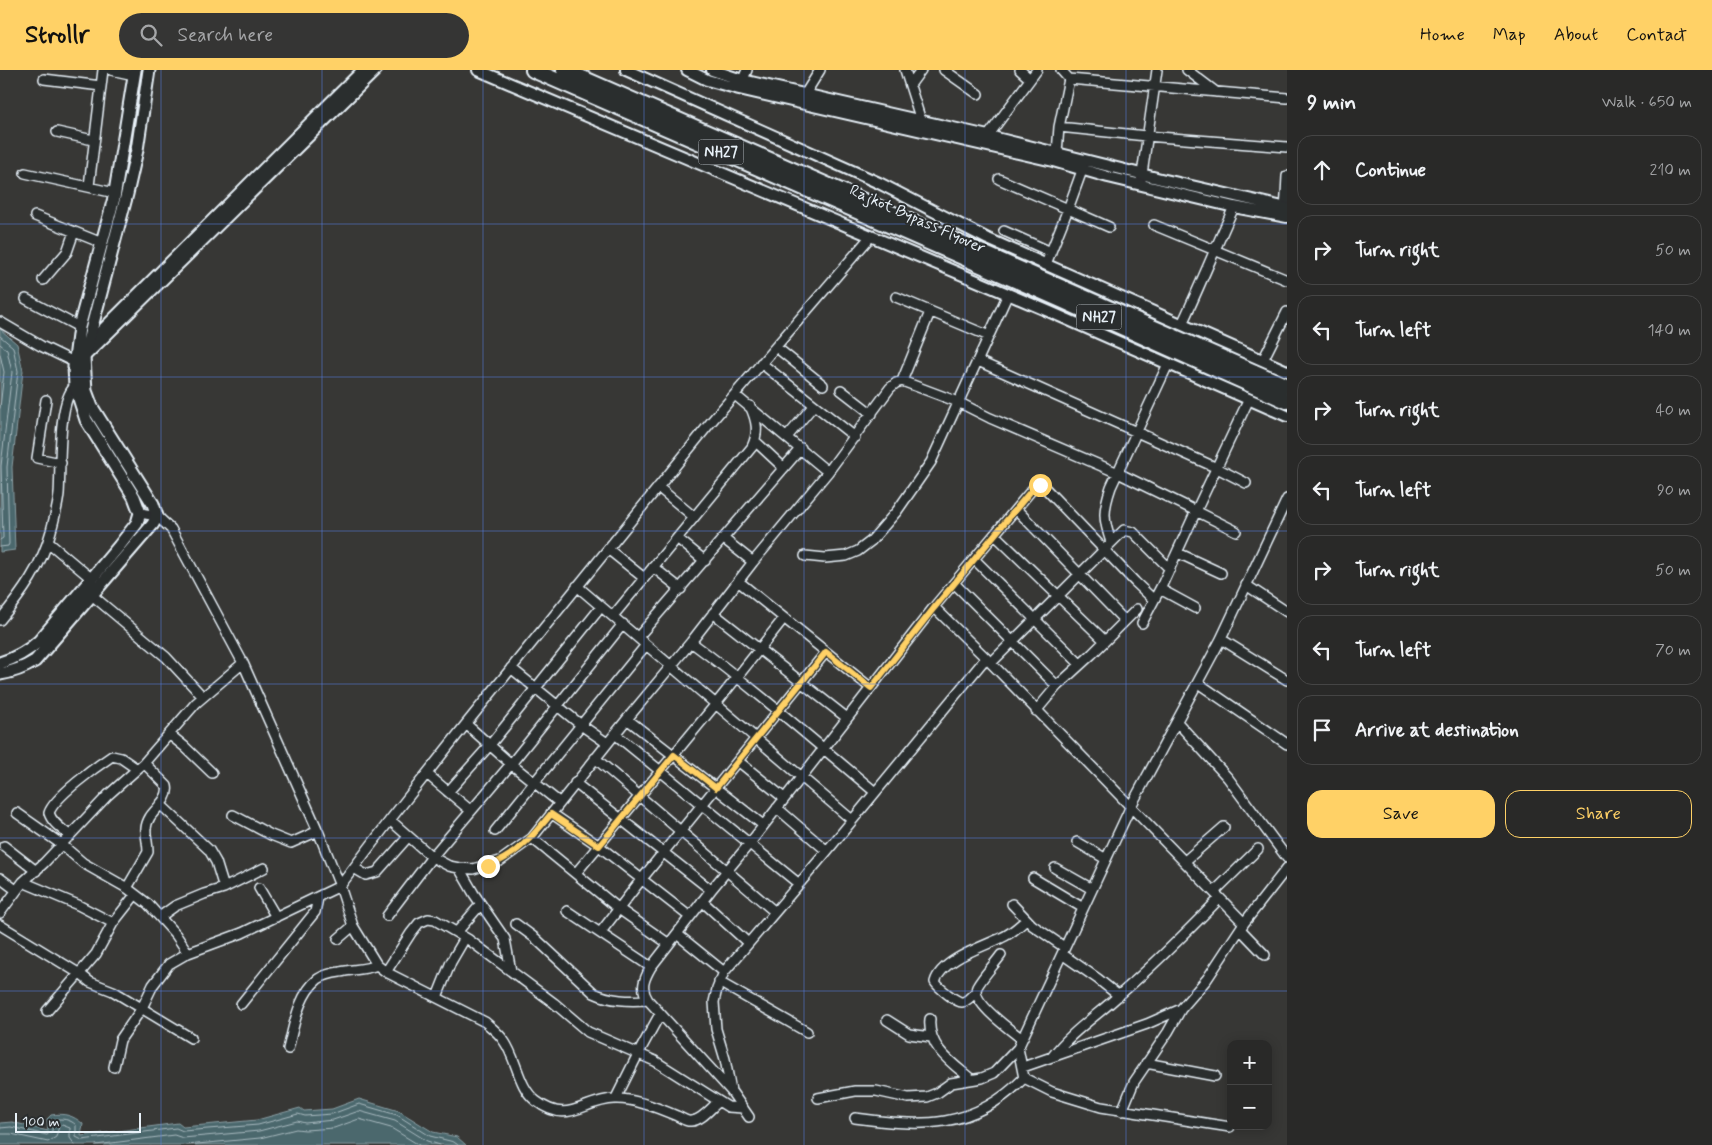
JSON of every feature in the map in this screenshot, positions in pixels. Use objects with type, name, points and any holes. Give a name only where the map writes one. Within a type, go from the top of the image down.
[{"type":"highway","name":"Rajkot Bypass Flyover","points":[[533,70],[1287,386]]},
{"type":"highway","name":"Rajkot Bypass Flyover","points":[[564,70],[1287,401]]},
{"type":"main road","points":[[0,674],[13,672],[35,661],[93,596],[153,524],[157,516],[153,504],[92,407],[77,360],[87,344],[127,194],[137,150],[149,70]]},
{"type":"main road","points":[[0,663],[15,658],[29,650],[92,579],[137,522],[140,512],[134,497],[86,420],[75,386],[79,327],[115,193],[135,72]]},
{"type":"street","points":[[88,186],[103,70]]},
{"type":"street","points":[[111,70],[135,72]]},
{"type":"street","points":[[87,344],[363,70]]},
{"type":"street","points":[[0,322],[77,360],[376,70]]},
{"type":"street","points":[[478,70],[1008,294],[1287,416]]},
{"type":"street","points":[[627,70],[879,183],[988,239],[1287,371]]},
{"type":"street","points":[[691,70],[707,80],[744,76]]},
{"type":"street","points":[[712,70],[744,76],[802,99],[924,132],[986,140],[1056,153],[1086,160],[1234,207],[1286,212]]},
{"type":"street","points":[[802,99],[820,70]]},
{"type":"street","points":[[905,70],[924,132]]},
{"type":"street","points":[[910,85],[921,70]]},
{"type":"street","points":[[944,70],[978,94]]},
{"type":"street","points":[[1020,70],[1030,79]]},
{"type":"street","points":[[986,140],[1037,70]]},
{"type":"street","points":[[1061,70],[1070,79],[1287,98]]},
{"type":"street","points":[[1141,179],[1157,70]]},
{"type":"street","points":[[1187,70],[1216,92]]},
{"type":"street","points":[[44,79],[101,86]]},
{"type":"street","points":[[1056,153],[1059,127],[1070,79]]},
{"type":"street","points":[[802,99],[921,121],[1082,171],[1141,179],[1286,212]]},
{"type":"street","points":[[1059,127],[1287,147]]},
{"type":"street","points":[[57,132],[93,140]]},
{"type":"street","points":[[1046,264],[1086,160]]},
{"type":"street","points":[[25,173],[115,193]]},
{"type":"street","points":[[1286,212],[1287,176]]},
{"type":"street","points":[[999,179],[1109,227]]},
{"type":"street","points":[[1182,324],[1234,207]]},
{"type":"street","points":[[35,216],[102,243]]},
{"type":"street","points":[[1154,224],[1214,251],[1287,280]]},
{"type":"street","points":[[1004,231],[1051,252]]},
{"type":"street","points":[[42,280],[67,252],[74,232]]},
{"type":"street","points":[[114,1067],[120,1040],[142,1008],[153,985],[169,964],[188,953],[242,933],[340,886],[390,820],[577,586],[761,363],[871,236]]},
{"type":"street","points":[[806,556],[825,558],[846,556],[858,551],[871,541],[914,488],[931,462],[1008,294]]},
{"type":"street","points":[[896,297],[989,336]]},
{"type":"street","points":[[26,299],[79,327]]},
{"type":"street","points":[[902,381],[930,312]]},
{"type":"street","points":[[1263,360],[1287,312]]},
{"type":"street","points":[[776,347],[823,385]]},
{"type":"street","points":[[978,361],[1246,483]]},
{"type":"street","points":[[761,363],[855,437]]},
{"type":"street","points":[[1111,542],[1107,530],[1104,506],[1168,364]]},
{"type":"street","points":[[390,820],[432,857],[449,866],[460,868],[473,869],[500,861],[532,838],[614,734],[691,642],[753,562],[828,472],[890,388],[896,383],[902,381],[958,402],[990,418],[1118,473],[1236,531]]},
{"type":"street","points":[[0,620],[19,597],[34,574],[48,542],[58,497],[62,415],[67,395],[75,386]]},
{"type":"street","points":[[841,390],[872,414]]},
{"type":"street","points":[[735,394],[828,472]]},
{"type":"street","points":[[1142,623],[1178,553],[1249,399]]},
{"type":"street","points":[[46,400],[37,458],[61,463]]},
{"type":"street","points":[[787,437],[814,405]]},
{"type":"street","points":[[613,616],[752,447],[757,431],[750,406]]},
{"type":"street","points":[[755,442],[784,468]]},
{"type":"street","points":[[638,637],[801,448]]},
{"type":"street","points":[[749,1118],[731,1092],[660,1014],[644,993],[643,985],[651,967],[668,944],[750,843],[954,583],[1035,486],[1040,485],[1046,488],[1154,600]]},
{"type":"street","points":[[658,487],[694,517]]},
{"type":"street","points":[[818,1098],[855,1091],[876,1091],[918,1098],[937,1092],[951,1083],[982,1078],[994,1073],[1018,1048],[1131,806],[1221,639],[1287,499]]},
{"type":"street","points":[[1016,509],[1125,621]]},
{"type":"street","points":[[140,512],[157,516],[171,529],[243,663],[318,831],[340,886],[353,926],[377,965],[386,972],[485,1022],[497,1032],[506,1042],[524,1086],[534,1099],[544,1106],[569,1113],[588,1104],[616,1098],[654,1108],[688,1122],[693,1122],[718,1102]]},
{"type":"street","points":[[731,1092],[716,1029],[714,1002],[719,982],[724,972],[748,943],[988,661],[1012,642],[1124,530],[1133,532],[1170,569]]},
{"type":"street","points":[[995,535],[1105,641]]},
{"type":"street","points":[[677,538],[704,561]]},
{"type":"street","points":[[724,539],[753,562]]},
{"type":"street","points":[[48,542],[92,579]]},
{"type":"street","points":[[608,549],[644,578]]},
{"type":"street","points":[[1178,553],[1221,573]]},
{"type":"street","points":[[974,559],[1080,664]]},
{"type":"street","points":[[653,567],[681,589]]},
{"type":"street","points":[[738,581],[871,688]]},
{"type":"street","points":[[954,583],[1057,686]]},
{"type":"street","points":[[1246,585],[1287,612]]},
{"type":"street","points":[[577,586],[852,820]]},
{"type":"street","points":[[1160,589],[1195,608]]},
{"type":"street","points":[[93,596],[166,658],[203,697]]},
{"type":"street","points":[[448,792],[490,745],[600,606]]},
{"type":"street","points":[[934,608],[1217,895],[1265,955]]},
{"type":"street","points":[[1036,711],[1057,686],[1137,609]]},
{"type":"street","points":[[713,613],[847,718]]},
{"type":"street","points":[[576,873],[715,705],[784,618]]},
{"type":"street","points":[[387,916],[432,857],[511,764],[623,624]]},
{"type":"street","points":[[1221,639],[1287,680]]},
{"type":"street","points":[[691,642],[779,710],[875,792]]},
{"type":"street","points":[[495,831],[646,645]]},
{"type":"street","points":[[600,933],[826,652]]},
{"type":"street","points":[[0,913],[23,882],[108,795],[144,763],[184,715],[243,663]]},
{"type":"street","points":[[511,668],[581,725],[607,743]]},
{"type":"street","points":[[1198,683],[1287,744]]},
{"type":"street","points":[[627,719],[763,825]]},
{"type":"street","points":[[1177,722],[1228,778],[1287,858]]},
{"type":"street","points":[[466,724],[511,764],[560,803]]},
{"type":"street","points":[[169,734],[212,773]]},
{"type":"street","points":[[614,734],[799,884]]},
{"type":"street","points":[[70,836],[50,818],[49,814],[55,804],[73,786],[112,756],[120,758],[137,769]]},
{"type":"street","points":[[595,758],[775,912]]},
{"type":"street","points":[[738,762],[784,798]]},
{"type":"street","points":[[127,888],[148,852],[144,834],[145,826],[167,795],[168,789],[144,763]]},
{"type":"street","points":[[427,774],[471,811]]},
{"type":"street","points":[[575,783],[711,890]]},
{"type":"street","points":[[160,804],[209,850],[216,862],[224,888]]},
{"type":"street","points":[[777,808],[827,851]]},
{"type":"street","points":[[17,814],[61,844],[84,863],[127,888],[148,904],[161,916],[188,953]]},
{"type":"street","points":[[551,814],[599,846],[690,917]]},
{"type":"street","points":[[233,815],[291,843],[318,831]]},
{"type":"street","points":[[1185,862],[1224,827]]},
{"type":"street","points":[[354,868],[366,875],[377,872],[408,836]]},
{"type":"street","points":[[532,838],[619,909],[668,944]]},
{"type":"street","points":[[1077,842],[1106,858]]},
{"type":"street","points":[[4,846],[36,870]]},
{"type":"street","points":[[1052,1057],[1067,1039],[1171,949],[1258,848]]},
{"type":"street","points":[[161,916],[183,902],[224,888],[264,868]]},
{"type":"street","points":[[460,868],[481,904],[500,928],[505,939],[511,971]]},
{"type":"street","points":[[1055,868],[1092,889]]},
{"type":"street","points":[[1122,1111],[1134,1082],[1168,1032],[1181,1009],[1207,978],[1242,926],[1287,868]]},
{"type":"street","points":[[0,878],[16,890]]},
{"type":"street","points":[[1033,878],[1083,908]]},
{"type":"street","points":[[23,882],[78,905],[113,923]]},
{"type":"street","points":[[259,888],[276,917]]},
{"type":"street","points":[[47,1011],[96,954],[113,923],[136,895]]},
{"type":"street","points":[[241,1004],[315,912],[318,898]]},
{"type":"street","points":[[702,901],[748,943]]},
{"type":"street","points":[[437,997],[461,935],[481,904]]},
{"type":"street","points":[[1012,904],[1026,920],[1118,996]]},
{"type":"street","points":[[567,911],[651,967]]},
{"type":"street","points":[[386,972],[419,923],[428,919],[435,920],[461,935],[511,971],[588,1032],[655,1061],[728,1107],[743,1108]]},
{"type":"street","points":[[1001,956],[976,992],[965,1002],[960,1002],[938,987],[935,982],[936,978],[959,957],[1006,935],[1026,920]]},
{"type":"street","points":[[0,924],[90,982],[113,991],[192,1038]]},
{"type":"street","points":[[516,924],[535,938],[594,992],[604,998],[623,1001],[648,1000]]},
{"type":"street","points":[[338,939],[353,926]]},
{"type":"street","points":[[677,934],[724,972]]},
{"type":"street","points":[[288,1049],[296,1014],[305,995],[319,978],[377,965]]},
{"type":"street","points":[[719,982],[807,1032]]},
{"type":"street","points":[[976,992],[988,1012],[1022,1039]]},
{"type":"street","points":[[1023,1067],[1147,1024],[1181,1009]]},
{"type":"street","points":[[616,1098],[660,1014]]},
{"type":"street","points":[[930,1019],[929,1030],[931,1037],[946,1057],[971,1079]]},
{"type":"street","points":[[887,1020],[909,1034],[931,1037]]},
{"type":"street","points":[[1018,1048],[1024,1078]]},
{"type":"street","points":[[1146,1063],[1214,1076]]},
{"type":"street","points":[[1024,1078],[1060,1095],[1101,1107],[1227,1127]]},
{"type":"street","points":[[855,1118],[923,1124],[948,1120],[978,1112],[998,1100],[1024,1078]]},
{"type":"water","points":[[0,329],[17,344],[23,371],[12,467],[15,550],[0,552]]},
{"type":"water","points":[[359,1099],[399,1111],[433,1132],[457,1137],[466,1145],[0,1145],[0,1123],[12,1122],[48,1131],[47,1119],[51,1115],[68,1115],[79,1121],[83,1124],[81,1136],[178,1123],[183,1127],[257,1120],[300,1108],[304,1111],[332,1109]]},
{"type":"route","points":[[488,866],[500,861],[532,838],[551,814],[599,846],[674,755],[716,788],[826,652],[871,688],[934,608],[1035,486],[1040,485]]}]
